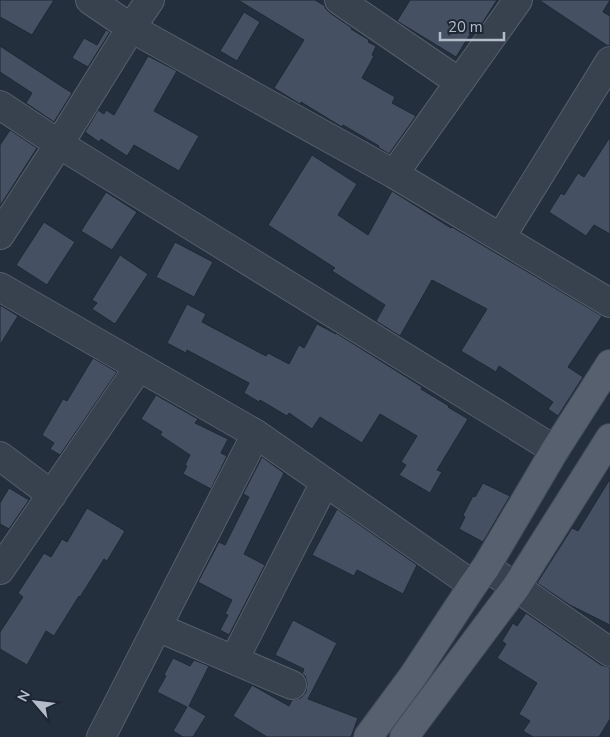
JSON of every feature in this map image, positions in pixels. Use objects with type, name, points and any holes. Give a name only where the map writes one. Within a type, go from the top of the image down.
[{"type":"main road","points":[[368,737],[413,676],[479,576],[555,450],[610,364]]},
{"type":"main road","points":[[404,737],[516,587],[609,442]]},
{"type":"street","points":[[90,0],[131,28],[394,174],[610,303]]},
{"type":"street","points":[[0,235],[150,0]]},
{"type":"street","points":[[394,174],[518,0]]},
{"type":"street","points":[[355,4],[459,82]]},
{"type":"street","points":[[501,237],[610,61]]},
{"type":"street","points":[[0,105],[59,144],[555,450]]},
{"type":"street","points":[[0,287],[256,434],[325,482],[479,576],[516,587],[610,652]]},
{"type":"street","points":[[0,570],[139,367]]},
{"type":"street","points":[[101,737],[256,434]]},
{"type":"street","points":[[0,456],[52,495]]},
{"type":"street","points":[[234,660],[325,482]]},
{"type":"street","points":[[157,627],[292,685]]},
{"type":"building","points":[[0,0],[54,0],[32,35],[0,17]]},
{"type":"building","points":[[238,0],[315,0],[325,6],[330,13],[351,29],[369,40],[368,42],[376,46],[372,55],[374,56],[362,78],[395,97],[392,103],[416,116],[389,154],[343,125],[342,127],[274,88],[304,40]]},
{"type":"building","points":[[410,0],[497,0],[479,28],[476,25],[456,57],[397,21]]},
{"type":"building","points":[[539,0],[610,0],[603,12],[610,16],[610,45],[608,46]]},
{"type":"building","points":[[244,12],[260,22],[237,61],[220,51]]},
{"type":"building","points":[[106,30],[110,32],[88,67],[72,58],[84,38],[97,45]]},
{"type":"building","points":[[0,46],[72,93],[54,122],[26,103],[32,93],[0,72]]},
{"type":"building","points":[[148,56],[177,71],[154,111],[199,136],[179,171],[134,145],[127,156],[101,139],[99,142],[85,132],[98,110],[104,114],[106,110],[114,115]]},
{"type":"building","points":[[10,130],[37,148],[0,206],[0,145]]},
{"type":"building","points":[[610,137],[610,234],[594,225],[586,236],[549,212],[561,193],[564,195],[578,173],[584,177]]},
{"type":"building","points":[[312,155],[357,184],[338,215],[368,235],[392,191],[451,228],[602,316],[568,367],[583,377],[558,416],[548,409],[553,402],[499,366],[496,372],[461,351],[487,309],[432,280],[400,336],[376,321],[385,305],[332,271],[335,268],[268,225]]},
{"type":"building","points":[[106,192],[137,212],[112,250],[81,231]]},
{"type":"building","points":[[44,222],[75,242],[47,285],[16,265]]},
{"type":"building","points":[[175,242],[213,262],[194,297],[156,277]]},
{"type":"building","points":[[120,255],[148,274],[115,324],[92,309],[97,303],[92,300]]},
{"type":"building","points":[[187,304],[206,314],[202,322],[266,356],[268,353],[289,364],[299,345],[304,348],[317,324],[336,333],[422,387],[421,389],[468,419],[437,470],[442,472],[430,493],[399,475],[406,465],[401,462],[417,436],[380,414],[362,443],[320,417],[312,429],[289,413],[287,416],[244,393],[249,383],[187,350],[186,353],[167,343]]},
{"type":"building","points":[[0,305],[18,316],[0,345]]},
{"type":"building","points":[[93,358],[117,372],[60,455],[50,449],[54,443],[42,435],[63,399],[67,401]]},
{"type":"building","points":[[156,395],[198,419],[195,423],[228,439],[221,453],[227,456],[211,489],[183,474],[190,455],[160,435],[162,432],[141,419]]},
{"type":"building","points":[[262,457],[284,473],[244,554],[265,565],[229,635],[220,630],[228,615],[225,614],[232,600],[198,582],[219,542],[225,545],[249,497],[243,494]]},
{"type":"building","points":[[610,479],[610,625],[570,605],[537,583],[572,528],[578,531]]},
{"type":"building","points":[[483,483],[510,496],[483,542],[459,529],[465,517],[463,515],[473,496],[475,497]]},
{"type":"building","points":[[9,488],[29,500],[9,529],[0,524],[0,503]]},
{"type":"building","points":[[87,508],[125,531],[107,561],[104,559],[54,636],[46,631],[27,665],[0,649],[0,632],[23,597],[18,593],[44,553],[51,557],[62,539],[67,542]]},
{"type":"building","points":[[337,509],[417,565],[403,594],[357,570],[354,576],[312,555]]},
{"type":"building","points":[[526,613],[601,665],[610,667],[610,719],[599,737],[533,737],[523,731],[530,721],[519,714],[537,683],[497,658],[506,644],[502,641],[513,623],[517,626]]},
{"type":"building","points":[[293,620],[337,643],[308,699],[358,718],[351,737],[267,737],[233,716],[252,685],[289,706],[292,700],[301,698],[306,692],[307,683],[305,676],[302,674],[304,669],[275,655]]},
{"type":"building","points":[[173,658],[190,666],[194,660],[209,666],[189,706],[206,716],[193,737],[183,737],[173,731],[187,707],[157,692]]}]
